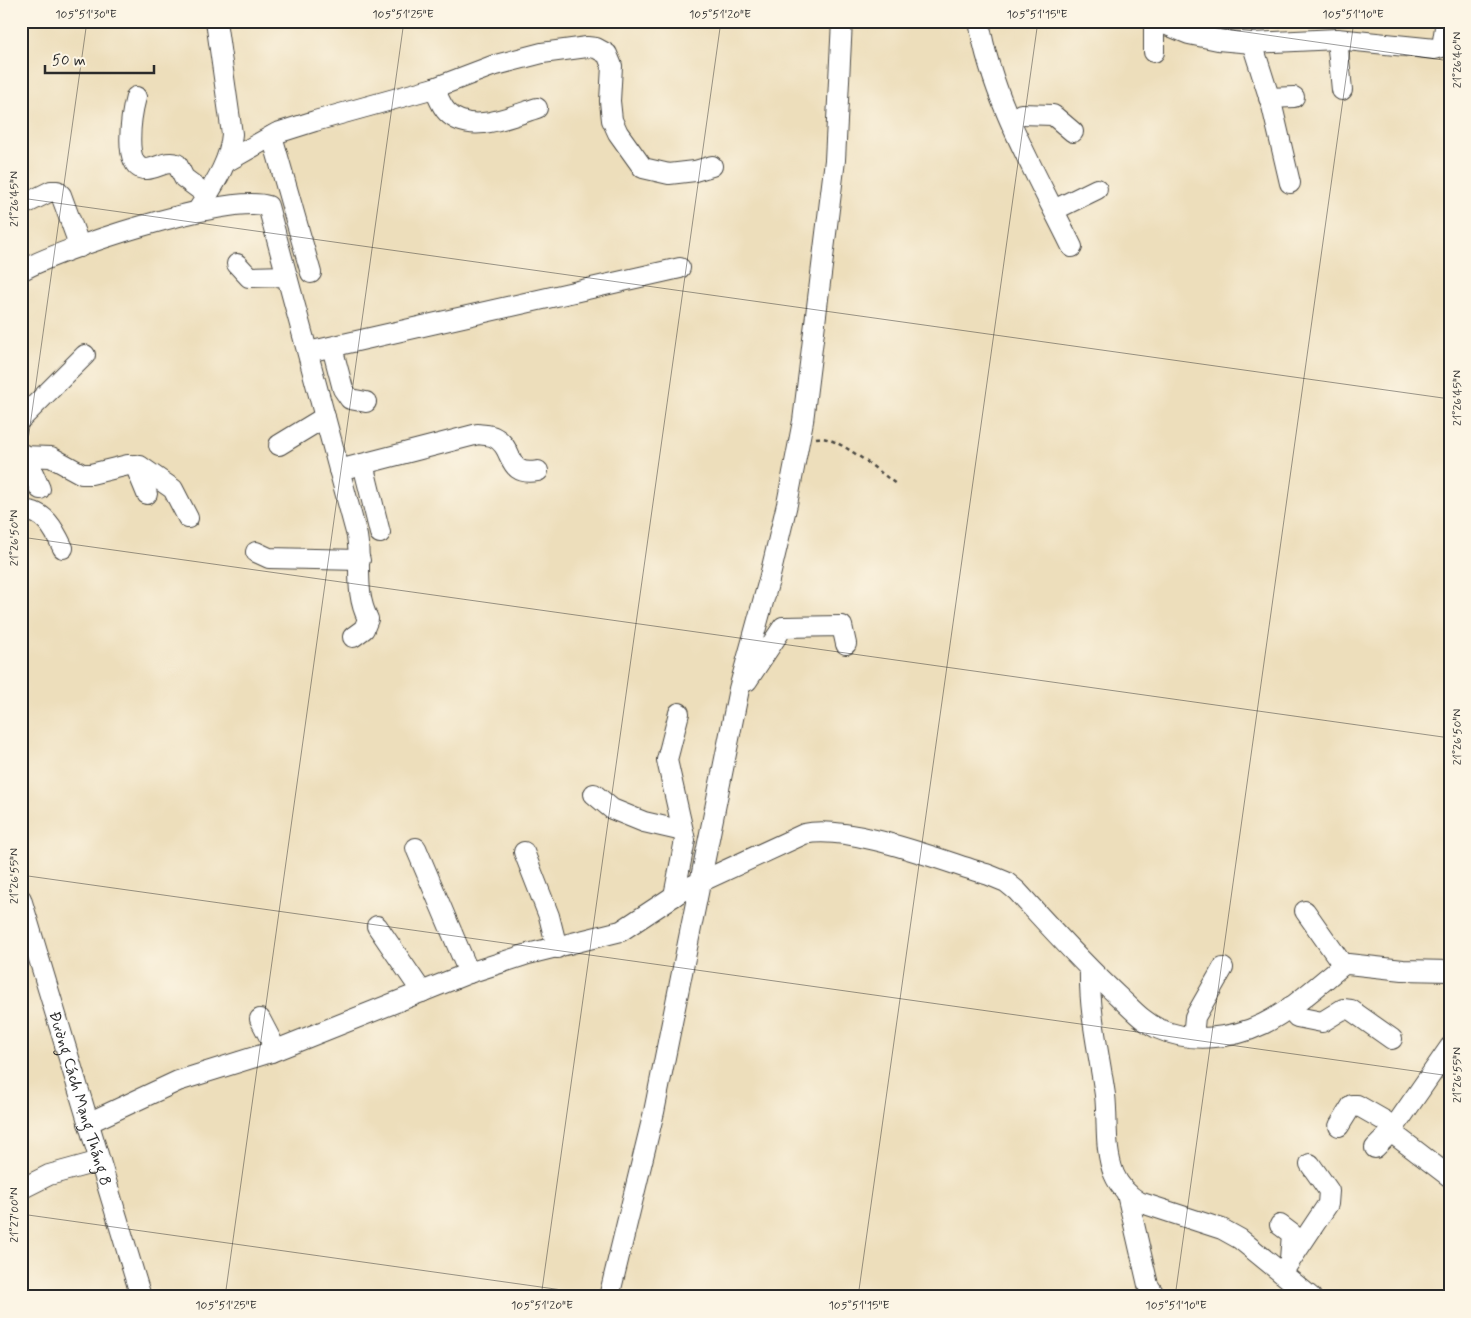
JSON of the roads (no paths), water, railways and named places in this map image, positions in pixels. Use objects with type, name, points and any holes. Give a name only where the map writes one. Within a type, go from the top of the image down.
[{"type":"street","points":[[203,203],[226,162],[231,149],[232,134],[216,21]]},
{"type":"street","points":[[609,1297],[654,1112],[688,888],[769,580],[787,504],[803,421],[835,160],[842,21]]},
{"type":"street","points":[[979,21],[987,58],[1015,115],[1054,210],[1072,247]]},
{"type":"street","points":[[1154,52],[1155,21],[1190,34],[1218,40],[1252,43],[1337,39],[1435,49],[1446,48],[1446,21]]},
{"type":"street","points":[[1337,39],[1342,90]]},
{"type":"street","points":[[1252,43],[1269,98],[1290,183]]},
{"type":"street","points":[[226,162],[272,136],[315,121],[434,88],[492,66],[569,48],[596,48],[607,54],[612,66],[610,101],[612,120],[618,133],[644,168],[669,174],[694,171],[712,166]]},
{"type":"street","points":[[434,88],[446,112],[466,123],[487,122],[537,108]]},
{"type":"street","points":[[136,97],[131,149],[132,159],[136,166],[147,169],[166,163],[177,164],[184,178],[203,203]]},
{"type":"street","points":[[1269,98],[1294,97]]},
{"type":"street","points":[[1015,115],[1053,115],[1073,132]]},
{"type":"street","points":[[272,136],[311,273]]},
{"type":"street","points":[[1054,210],[1097,188]]},
{"type":"street","points":[[21,206],[51,191],[57,191],[61,195],[80,247]]},
{"type":"street","points":[[21,271],[36,263],[203,203],[253,203],[268,206],[354,523],[360,560],[359,592],[361,604],[368,619],[364,629],[353,637]]},
{"type":"street","points":[[237,264],[249,277],[287,276]]},
{"type":"street","points":[[308,352],[680,268]]},
{"type":"street","points":[[332,347],[343,389],[350,399],[366,402]]},
{"type":"street","points":[[21,420],[85,356]]},
{"type":"street","points":[[279,445],[325,417]]},
{"type":"street","points":[[339,470],[478,434],[494,437],[504,446],[512,462],[520,471],[538,470]]},
{"type":"street","points":[[40,489],[23,456],[51,456],[82,474],[91,474],[135,465],[158,477],[173,488],[188,518]]},
{"type":"street","points":[[363,464],[380,534]]},
{"type":"street","points":[[135,465],[147,494]]},
{"type":"street","points":[[21,511],[33,511],[44,519],[55,531],[63,548]]},
{"type":"street","points":[[256,552],[269,558],[360,560]]},
{"type":"street","points":[[739,689],[750,678],[779,630],[783,627],[842,626],[846,644]]},
{"type":"street","points":[[679,713],[667,760],[683,831],[688,888]]},
{"type":"street","points":[[594,794],[612,809],[644,822],[683,831]]},
{"type":"street","points":[[88,1123],[178,1081],[271,1052],[469,973],[621,931],[688,888],[804,834],[832,831],[871,840],[989,875],[1006,882],[1017,891],[1090,970],[1142,1018],[1160,1029],[1193,1036],[1207,1038],[1236,1034],[1263,1024],[1290,1007],[1343,965],[1358,964],[1403,970],[1450,970]]},
{"type":"street","points":[[416,848],[469,973]]},
{"type":"street","points":[[524,852],[549,916],[557,948]]},
{"type":"street","name":"Đường Cách Mạng Tháng 8","points":[[21,899],[141,1297]]},
{"type":"street","points":[[1305,910],[1343,965]]},
{"type":"street","points":[[376,926],[422,992]]},
{"type":"street","points":[[1193,1036],[1194,1017],[1223,968]]},
{"type":"street","points":[[1090,970],[1090,1006],[1105,1097],[1109,1159],[1115,1176],[1127,1194],[1148,1293]]},
{"type":"street","points":[[1290,1007],[1297,1016],[1322,1022],[1344,1009],[1351,1010],[1392,1040]]},
{"type":"street","points":[[260,1019],[271,1040],[271,1052]]},
{"type":"street","points":[[1375,1148],[1450,1047]]},
{"type":"street","points":[[1339,1126],[1352,1105],[1357,1104],[1390,1127],[1450,1177]]},
{"type":"street","points":[[21,1189],[49,1175],[100,1161]]},
{"type":"street","points":[[1286,1267],[1328,1204],[1330,1196],[1329,1191],[1310,1164]]},
{"type":"street","points":[[1127,1194],[1139,1202],[1222,1228],[1286,1267],[1311,1297]]},
{"type":"street","points":[[1280,1225],[1292,1234],[1286,1267]]},
{"type":"waterway","points":[[690,880],[696,851]]}]
